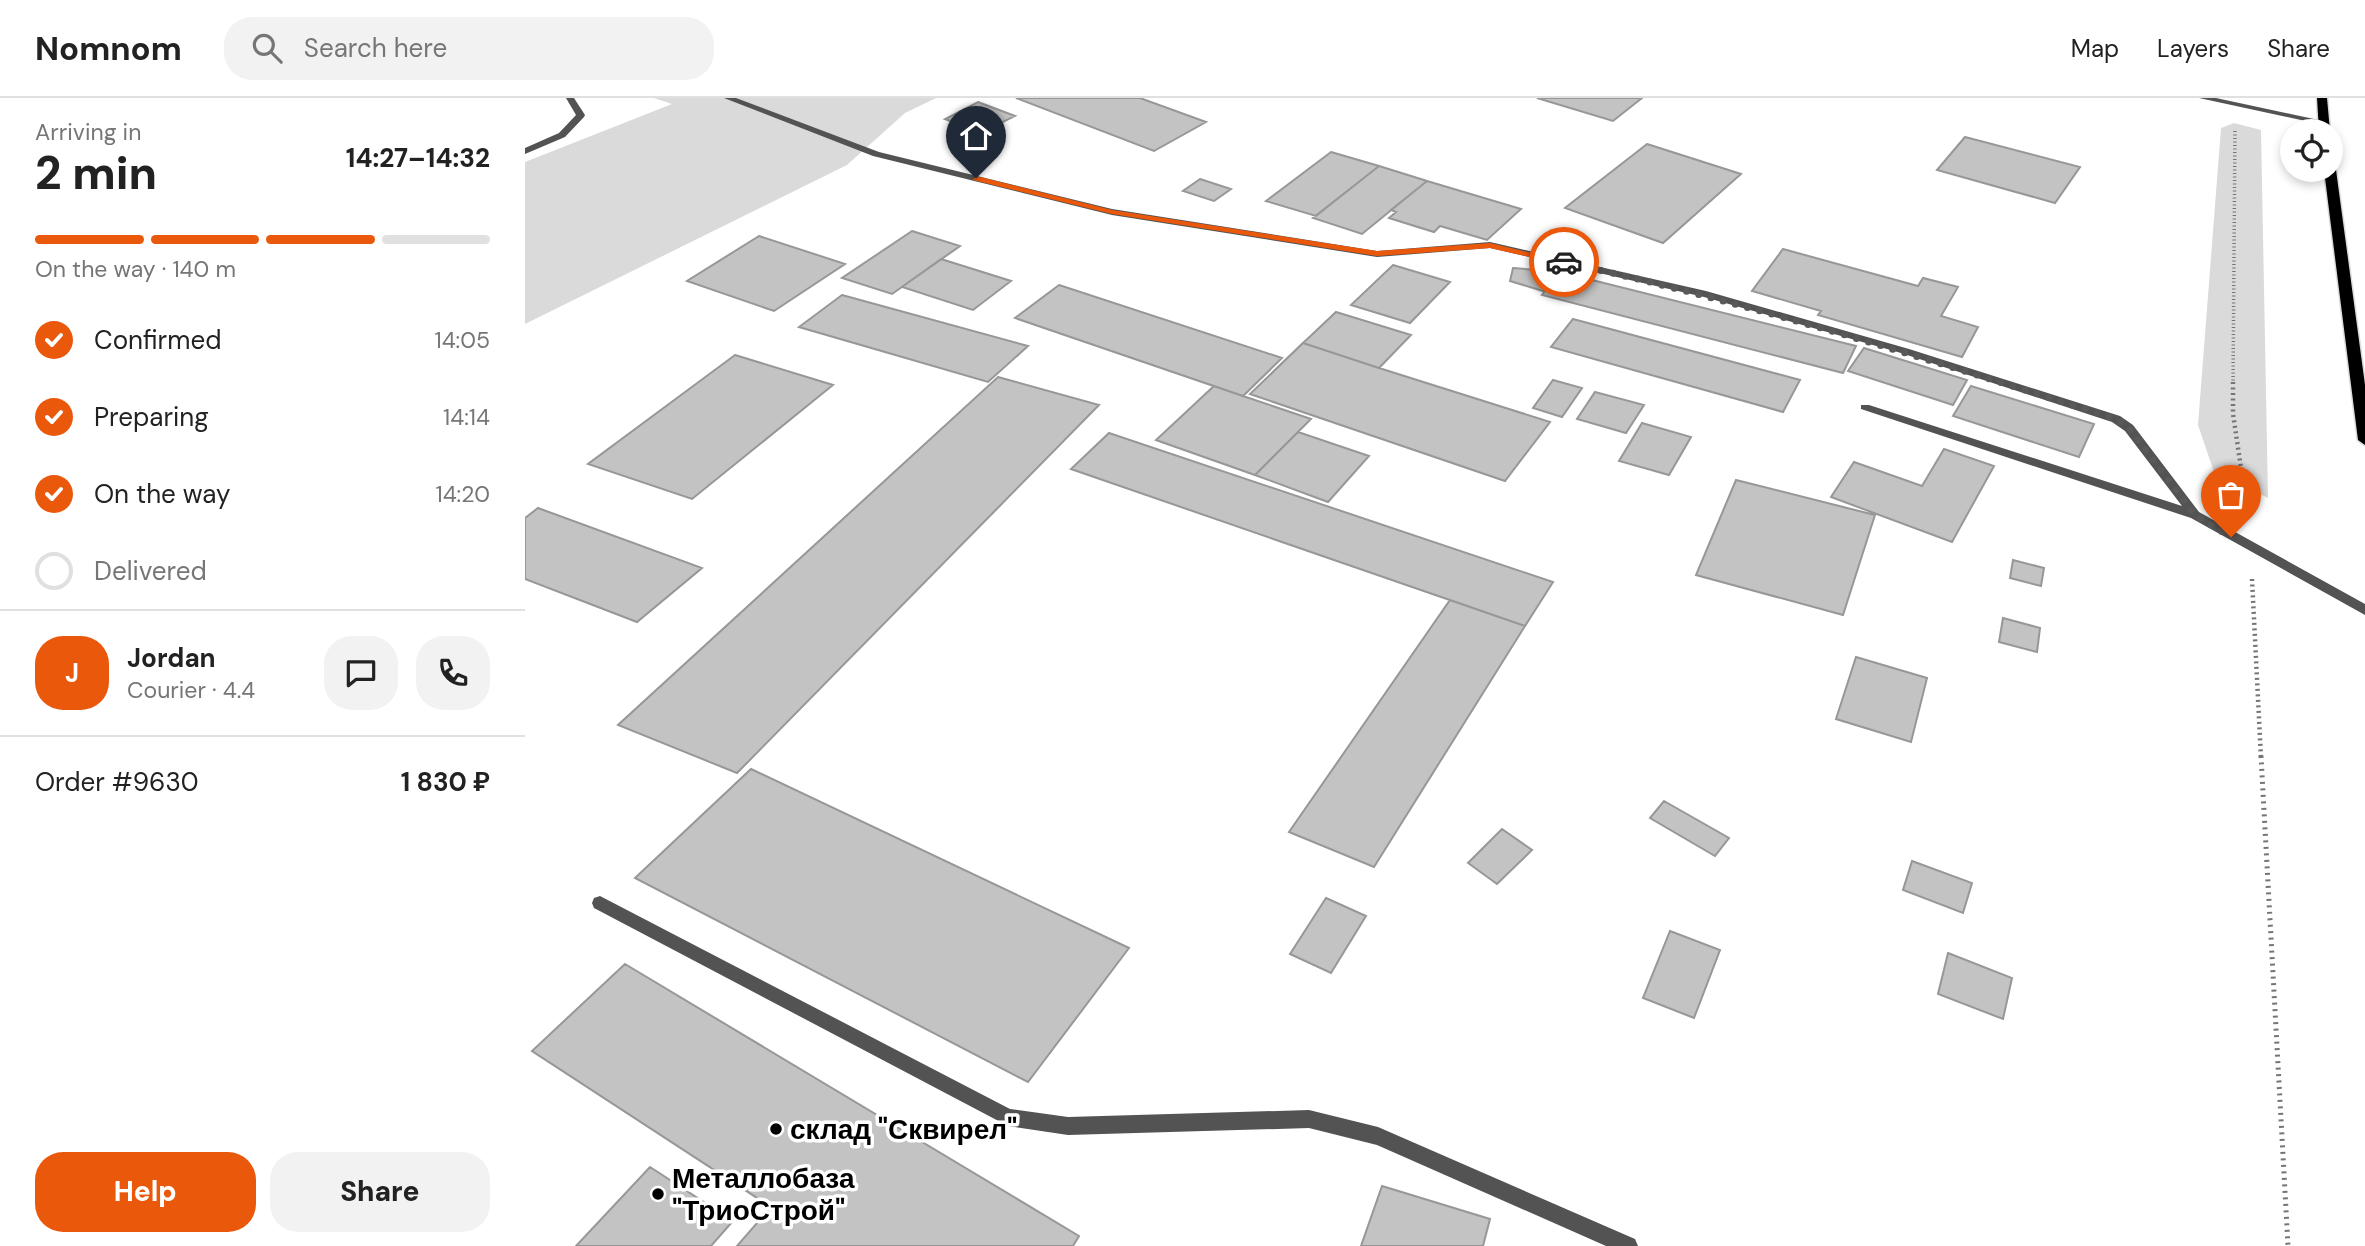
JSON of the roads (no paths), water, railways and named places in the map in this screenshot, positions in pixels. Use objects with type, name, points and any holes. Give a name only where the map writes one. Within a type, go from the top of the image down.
[{"type":"main road","points":[[2322,98],[2324,119]]},
{"type":"main road","points":[[2332,182],[2365,440]]},
{"type":"street","points":[[525,151],[562,135],[581,115],[570,98]]},
{"type":"street","points":[[2203,98],[2232,102],[2295,119]]},
{"type":"street","points":[[733,99],[876,154],[1112,212],[1377,254],[1490,245],[1720,298],[1905,351],[2116,419],[2129,428],[2195,515]]},
{"type":"street","points":[[1865,407],[2195,515],[2365,610]]},
{"type":"street","points":[[600,903],[1008,1117],[1068,1126],[1308,1119],[1378,1136],[1628,1246]]},
{"type":"place","name":"склад \"Сквирел\"","points":[[776,1129]]},
{"type":"place","name":"Металлобаза \"ТриоСтрой\"","points":[[658,1194]]}]
